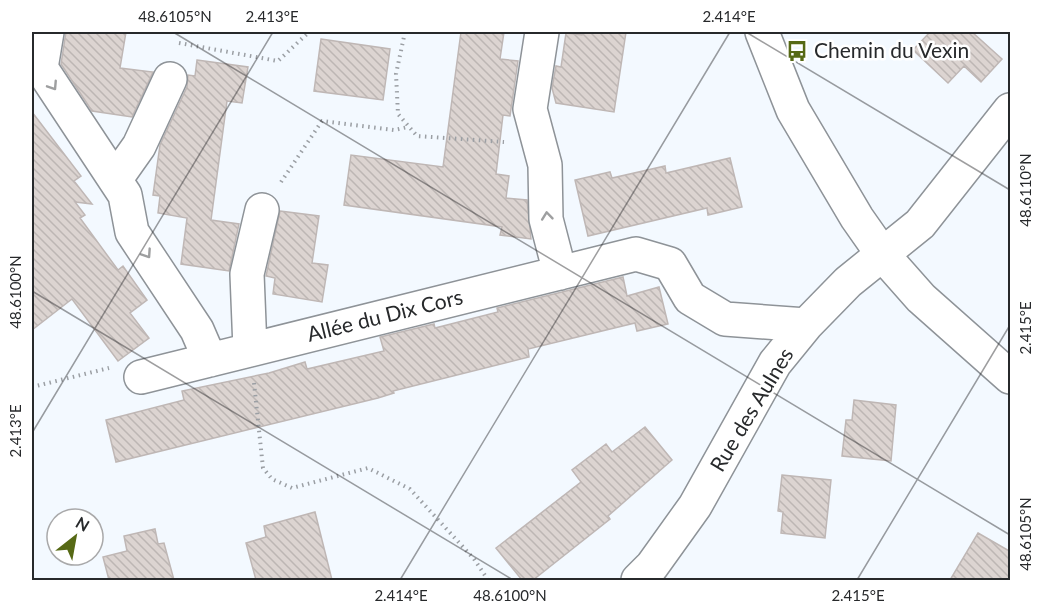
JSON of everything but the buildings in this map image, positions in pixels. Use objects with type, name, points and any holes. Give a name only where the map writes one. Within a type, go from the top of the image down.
[{"type":"street","points":[[47,32],[41,68],[125,195],[132,232],[197,330],[210,360]]},
{"type":"street","points":[[542,32],[530,108],[545,165],[546,219],[560,273]]},
{"type":"street","points":[[762,32],[793,110],[856,218],[883,255],[921,298],[1011,377]]},
{"type":"street","points":[[115,180],[139,146],[170,79]]},
{"type":"street","name":"Rue des Aulnes","points":[[638,580],[652,566],[695,506],[775,363],[806,325],[848,282],[921,224],[1011,110]]},
{"type":"street","points":[[250,349],[247,274],[262,210]]},
{"type":"street","name":"Allée du Dix Cors","points":[[141,377],[636,254],[670,264],[690,298],[725,319],[806,325]]},
{"type":"path","points":[[170,79],[178,43],[278,61],[309,32]]},
{"type":"path","points":[[405,32],[396,74],[398,114],[417,136],[540,144]]},
{"type":"path","points":[[262,210],[322,121],[394,130],[409,127]]},
{"type":"path","points":[[250,349],[263,468],[272,479],[292,488],[368,468],[410,489],[474,559],[488,580]]},
{"type":"path","points":[[32,387],[105,367],[141,377]]},
{"type":"place","name":"Chemin du Vexin","points":[[797,51]]}]
